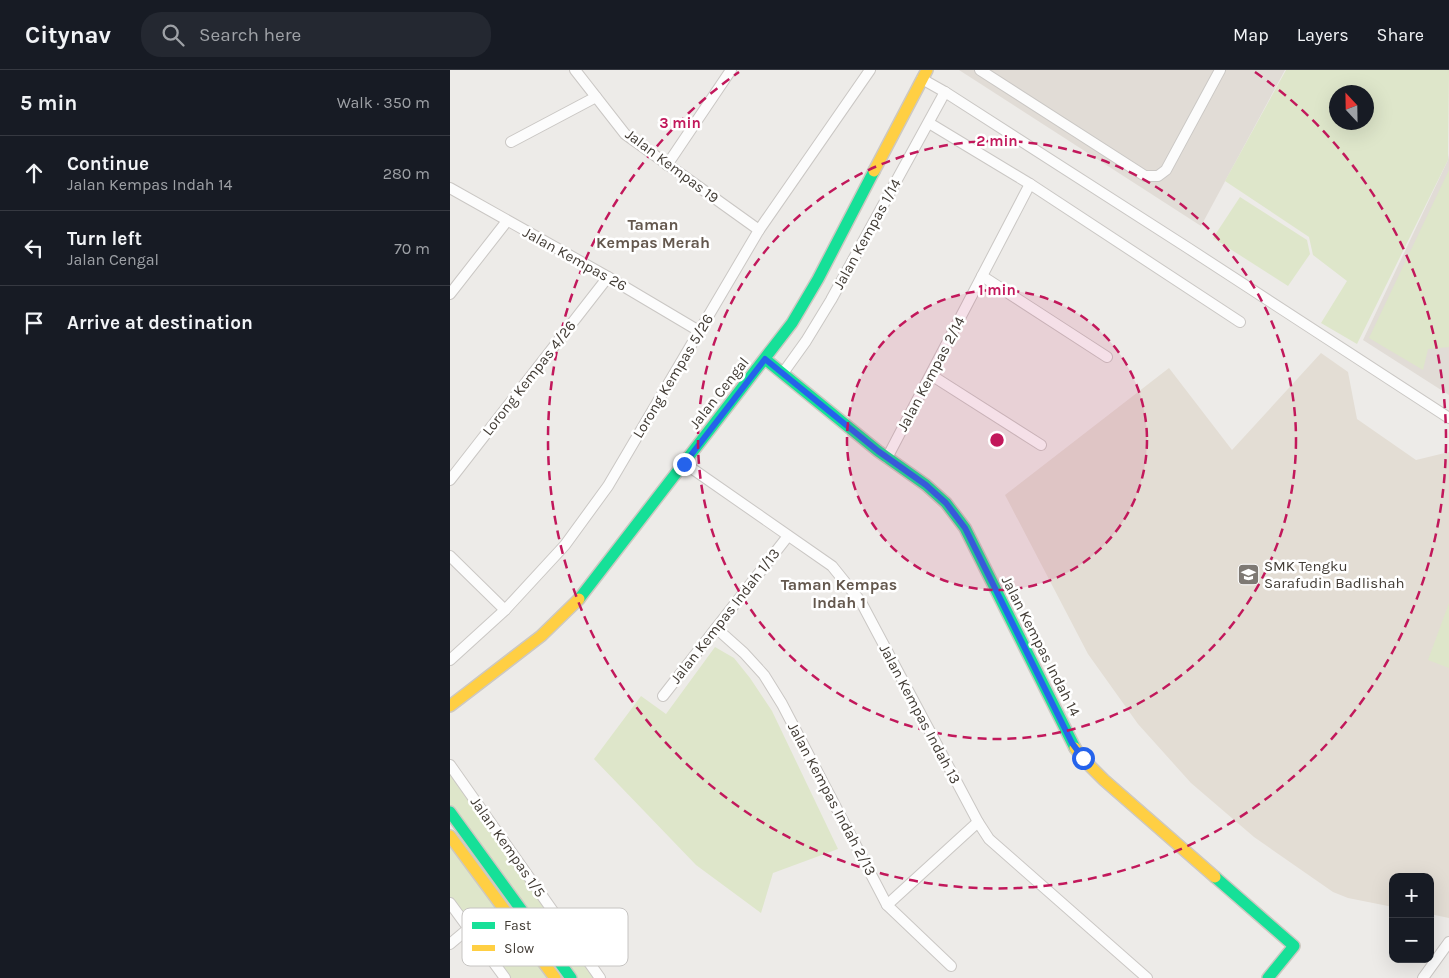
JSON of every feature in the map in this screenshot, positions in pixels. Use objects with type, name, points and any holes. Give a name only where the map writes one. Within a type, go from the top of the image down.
[{"type":"street","name":"Jalan Kempas 19","points":[[575,70],[625,134],[759,230]]},
{"type":"street","name":"Lorong Kempas 5/26","points":[[450,660],[505,610],[565,545],[608,486],[759,230],[870,70]]},
{"type":"street","points":[[980,70],[1145,176],[1158,176],[1166,170],[1220,70]]},
{"type":"street","points":[[667,165],[727,72]]},
{"type":"street","points":[[924,75],[945,92],[1449,418]]},
{"type":"street","name":"Jalan Cengal","points":[[450,706],[541,636],[578,600],[765,359],[792,323],[818,279],[924,75]]},
{"type":"street","name":"Jalan Kempas 1/14","points":[[782,373],[806,341],[831,300],[945,92]]},
{"type":"street","points":[[511,142],[596,96]]},
{"type":"street","points":[[929,123],[1030,184],[1240,322]]},
{"type":"street","name":"Jalan Kempas 2/14","points":[[887,458],[1030,184]]},
{"type":"street","name":"Jalan Kempas 26","points":[[450,188],[608,277],[699,331]]},
{"type":"street","points":[[450,294],[507,221]]},
{"type":"street","points":[[982,276],[1107,357]]},
{"type":"street","name":"Lorong Kempas 4/26","points":[[450,480],[608,277]]},
{"type":"street","name":"Jalan Kempas Indah 14","points":[[765,359],[887,458],[926,485],[946,503],[965,528],[1072,743],[1083,758],[1104,780],[1294,946],[1268,978]]},
{"type":"street","points":[[931,374],[1041,445]]},
{"type":"street","name":"Jalan Kempas Indah 13","points":[[684,464],[832,566],[861,602],[978,822],[989,839],[1147,978]]},
{"type":"street","name":"Jalan Kempas Indah 1/13","points":[[663,696],[788,536]]},
{"type":"street","points":[[450,556],[505,610]]},
{"type":"street","name":"Jalan Kempas Indah 2/13","points":[[716,628],[744,653],[764,675],[782,704],[887,905],[951,966]]},
{"type":"street","name":"Jalan Kempas 1/5","points":[[450,765],[551,908]]},
{"type":"street","points":[[450,812],[519,908]]},
{"type":"street","points":[[887,905],[978,822]]},
{"type":"street","points":[[450,836],[503,908]]},
{"type":"street","points":[[450,903],[462,920]]},
{"type":"street","points":[[450,944],[462,933]]},
{"type":"street","points":[[1423,978],[1449,942]]},
{"type":"street","points":[[496,966],[505,978]]},
{"type":"street","points":[[546,966],[555,978]]},
{"type":"street","points":[[561,966],[570,978]]},
{"type":"street","name":"Jalan Kempas 1/5","points":[[592,966],[600,978]]},
{"type":"shaded area","points":[[959,70],[1285,70],[1201,226]]},
{"type":"shaded area","points":[[1449,154],[1449,395],[1363,340],[1448,160]]},
{"type":"shaded area","name":"SMK Tengku Sarafudin Badlishah","points":[[1321,353],[1348,372],[1357,419],[1416,460],[1449,452],[1449,918],[1434,915],[1434,873],[1389,873],[1389,906],[1348,898],[1333,892],[1254,837],[1191,783],[1138,724],[1088,654],[1005,495],[1169,368],[1232,450]]},
{"type":"green space","points":[[1286,70],[1449,70],[1448,160],[1357,344],[1321,323],[1347,281],[1313,255],[1309,237],[1225,181]]},
{"type":"green space","points":[[1449,170],[1449,347],[1428,349],[1423,370],[1369,338]]},
{"type":"green space","points":[[1240,197],[1307,240],[1310,254],[1288,286],[1213,238]]},
{"type":"green space","points":[[1449,603],[1449,668],[1428,660]]},
{"type":"green space","points":[[715,647],[734,658],[772,711],[838,849],[773,873],[761,913],[696,865],[594,759],[641,696],[666,714]]},
{"type":"green space","points":[[450,763],[550,908],[520,908],[450,812]]},
{"type":"green space","points":[[450,836],[503,908],[462,908],[462,919],[450,903]]},
{"type":"green space","points":[[496,966],[546,966],[555,978],[505,978]]},
{"type":"green space","points":[[562,966],[591,966],[599,978],[571,978]]},
{"type":"traffic: fast","points":[[579,599],[792,323],[818,279],[874,171]]},
{"type":"traffic: fast","points":[[765,359],[878,451],[926,485],[946,503],[965,528],[1075,748]]},
{"type":"traffic: fast","points":[[450,812],[520,908]]},
{"type":"traffic: fast","points":[[1215,877],[1294,946],[1268,978]]},
{"type":"traffic: fast","points":[[562,966],[571,978]]},
{"type":"traffic: slow","points":[[874,171],[927,70]]},
{"type":"traffic: slow","points":[[450,706],[541,636],[579,599]]},
{"type":"traffic: slow","points":[[1075,748],[1104,780],[1215,877]]},
{"type":"traffic: slow","points":[[450,836],[503,908]]},
{"type":"traffic: slow","points":[[546,966],[555,978]]},
{"type":"place","name":"SMK Tengku Sarafudin Badlishah","points":[[1248,575]]},
{"type":"district","name":"Taman Kempas Merah","points":[[653,233]]},
{"type":"district","name":"Taman Kempas Indah 1","points":[[839,593]]},
{"type":"route","points":[[684,464],[765,359],[878,451],[926,485],[946,503],[965,528],[1072,743],[1083,758]]}]
